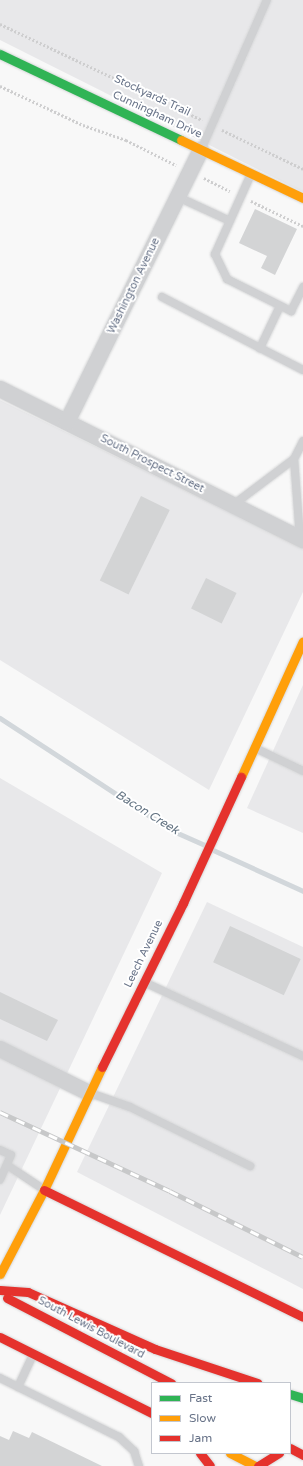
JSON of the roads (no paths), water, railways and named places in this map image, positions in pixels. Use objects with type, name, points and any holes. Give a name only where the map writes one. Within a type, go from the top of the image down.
[{"type":"main road","name":"Cunningham Drive","points":[[0,54],[303,198]]},
{"type":"main road","name":"Leech Avenue","points":[[0,1274],[44,1190],[89,1092],[182,903],[303,641]]},
{"type":"main road","points":[[44,1190],[303,1317]]},
{"type":"main road","points":[[0,1290],[28,1292],[155,1349],[254,1382]]},
{"type":"main road","name":"South Lewis Boulevard","points":[[0,1294],[168,1382]]},
{"type":"main road","points":[[0,1337],[151,1412]]},
{"type":"main road","points":[[291,1394],[303,1398]]},
{"type":"main road","points":[[291,1449],[303,1455]]},
{"type":"main road","points":[[201,1454],[210,1466]]},
{"type":"main road","points":[[232,1454],[257,1466],[277,1454]]},
{"type":"street","name":"Washington Avenue","points":[[67,422],[201,150]]},
{"type":"street","name":"South Prospect Street","points":[[0,389],[301,539]]},
{"type":"street","points":[[0,1049],[89,1092]]},
{"type":"lane","points":[[201,150],[267,0]]},
{"type":"lane","points":[[251,174],[215,254],[227,279],[291,312],[303,287]]},
{"type":"lane","points":[[178,197],[230,221]]},
{"type":"lane","points":[[162,297],[303,370]]},
{"type":"lane","points":[[260,348],[280,306]]},
{"type":"lane","points":[[233,505],[294,459],[303,441]]},
{"type":"lane","points":[[294,459],[301,539]]},
{"type":"lane","points":[[253,748],[303,770]]},
{"type":"lane","points":[[144,982],[303,1056]]},
{"type":"lane","points":[[89,1092],[130,1107],[250,1166]]},
{"type":"lane","points":[[0,1150],[11,1156],[0,1180]]},
{"type":"lane","points":[[7,1165],[44,1190]]},
{"type":"lane","points":[[18,1387],[34,1354]]},
{"type":"lane","points":[[0,1378],[119,1437],[134,1451],[139,1466]]},
{"type":"waterway","name":"Bacon Creek","points":[[0,718],[173,831],[204,845]]},
{"type":"waterway","name":"Bacon Creek","points":[[213,850],[303,891]]},
{"type":"railway","points":[[0,1112],[170,1191],[303,1257]]}]
